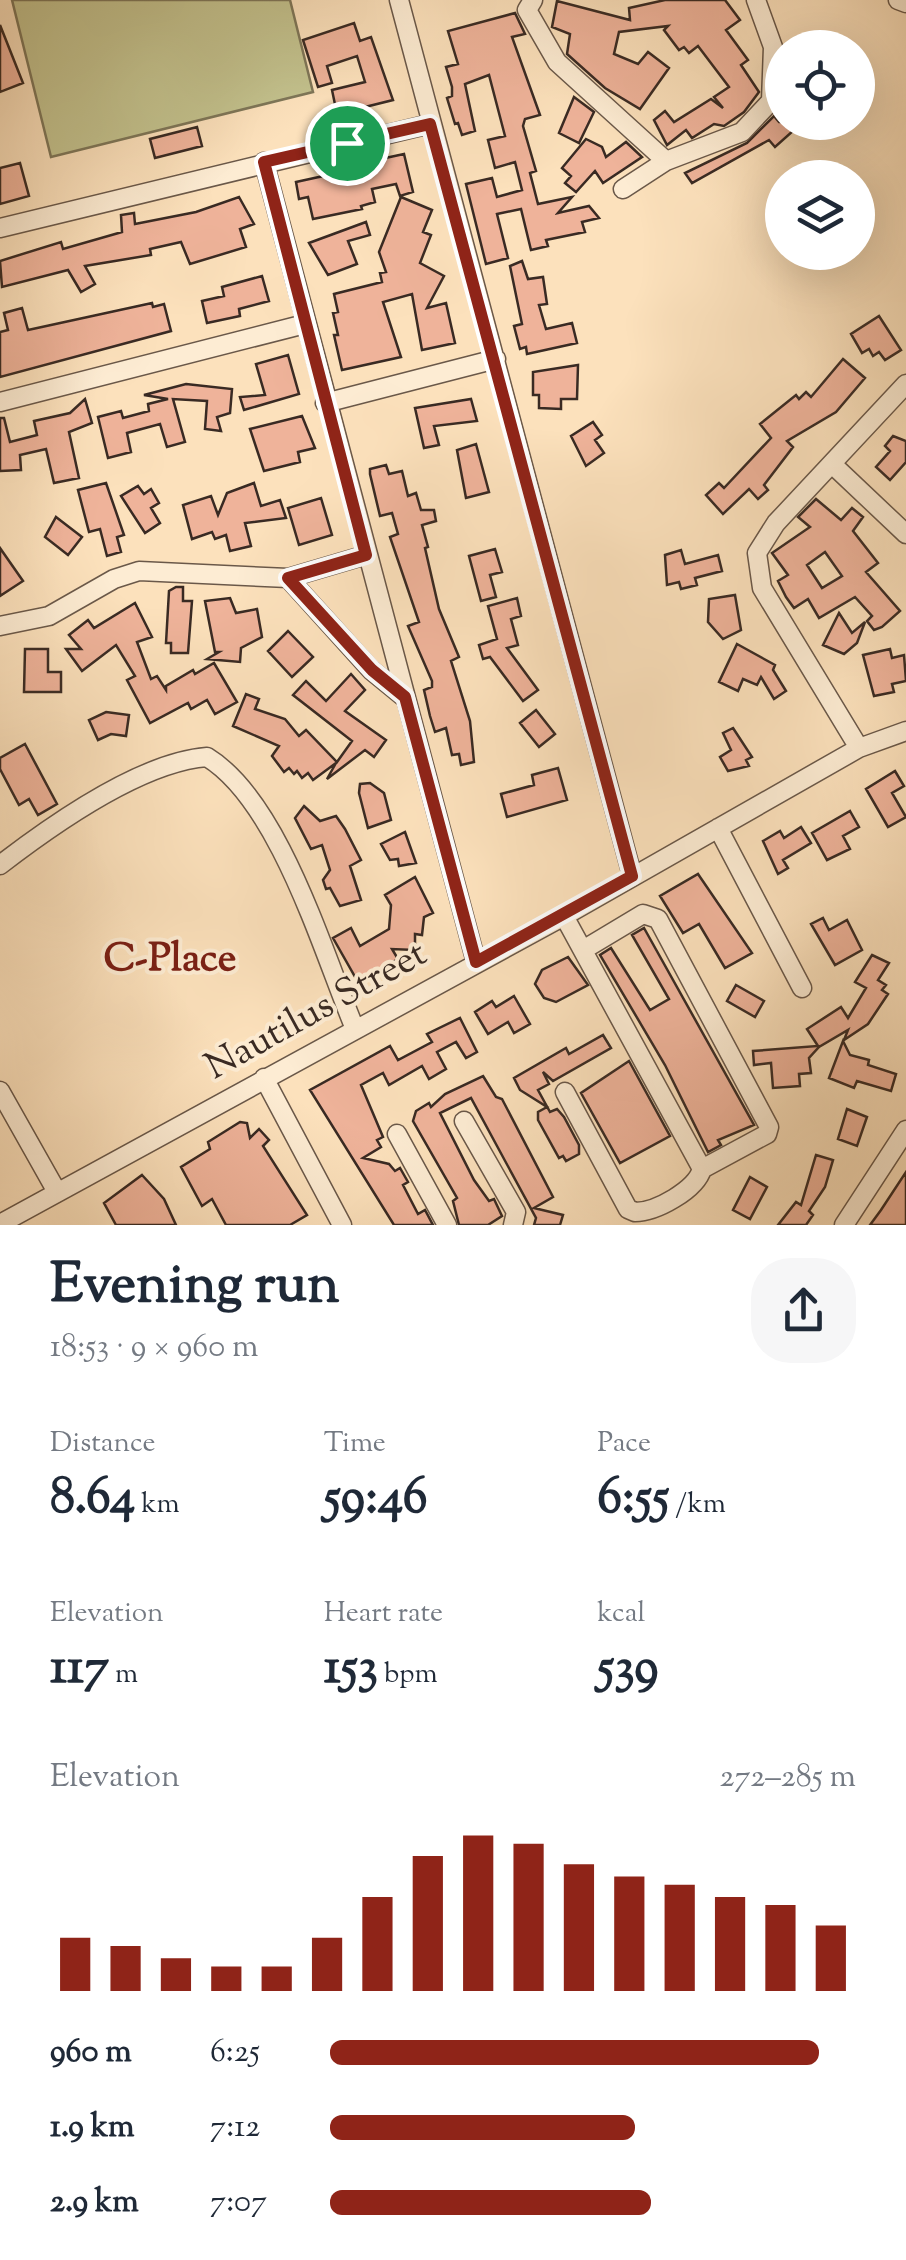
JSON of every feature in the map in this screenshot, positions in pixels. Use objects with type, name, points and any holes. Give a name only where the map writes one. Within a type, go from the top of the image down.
[{"type":"street","points":[[399,0],[632,876]]},
{"type":"street","points":[[534,0],[528,10],[556,62],[666,160]]},
{"type":"street","points":[[623,189],[666,160],[742,132],[771,101],[773,47],[756,0]]},
{"type":"street","points":[[898,0],[906,3]]},
{"type":"street","points":[[0,228],[430,124]]},
{"type":"street","points":[[264,162],[476,962]]},
{"type":"street","points":[[0,402],[305,324]]},
{"type":"street","points":[[325,403],[496,359]]},
{"type":"street","points":[[859,748],[756,572],[762,539],[906,384]]},
{"type":"street","points":[[832,464],[906,534]]},
{"type":"street","points":[[0,626],[50,616],[114,578],[138,571],[288,578],[366,555]]},
{"type":"street","points":[[288,578],[372,670],[405,697]]},
{"type":"street","name":"Nautilus Street","points":[[0,1224],[564,916],[859,748],[906,731]]},
{"type":"street","points":[[0,865],[34,839],[141,777],[180,759],[206,757],[247,790],[272,831],[355,1029]]},
{"type":"street","points":[[718,828],[802,988]]},
{"type":"street","points":[[582,950],[643,914],[658,919],[768,1127],[762,1139],[702,1169]]},
{"type":"street","points":[[564,916],[702,1169],[700,1178],[673,1198],[641,1213],[628,1209],[564,1092]]},
{"type":"street","points":[[264,1078],[340,1224]]},
{"type":"street","points":[[0,1091],[57,1192]]},
{"type":"street","points":[[464,1120],[516,1212],[513,1225]]},
{"type":"street","points":[[844,1225],[906,1130]]},
{"type":"street","points":[[397,1134],[447,1225]]},
{"type":"shaded area","points":[[12,0],[290,0],[313,92],[51,157]]},
{"type":"building","points":[[665,0],[725,0],[740,20],[726,30],[748,60],[741,65],[759,92],[744,112],[724,126],[714,124],[692,138],[686,130],[667,145],[654,120],[665,111],[674,122],[711,99],[723,108],[714,97],[729,87],[698,46],[689,53],[684,47],[679,50],[664,30],[668,26],[619,32],[614,54],[638,64],[648,52],[669,68],[640,109],[605,88],[567,54],[570,34],[552,27],[557,1],[630,20],[629,8]]},
{"type":"building","points":[[515,13],[525,34],[512,37],[540,115],[525,119],[523,126],[536,171],[530,173],[538,204],[572,197],[558,213],[589,206],[599,218],[582,222],[585,232],[546,240],[548,246],[531,250],[521,209],[497,214],[508,258],[486,264],[466,184],[492,178],[497,197],[522,190],[515,162],[495,168],[488,140],[505,136],[489,75],[465,84],[475,131],[462,135],[458,123],[455,124],[447,98],[452,96],[452,87],[446,67],[458,64],[448,31]]},
{"type":"building","points":[[354,23],[360,41],[371,37],[393,100],[337,114],[332,90],[365,82],[357,56],[327,66],[332,83],[318,87],[303,40]]},
{"type":"building","points":[[0,25],[23,83],[0,92]]},
{"type":"building","points":[[574,97],[594,112],[579,143],[559,133]]},
{"type":"building","points":[[765,125],[765,140],[769,140],[692,183],[685,173],[747,143]]},
{"type":"building","points":[[197,127],[202,146],[155,158],[150,139]]},
{"type":"building","points":[[586,139],[602,147],[606,157],[626,142],[642,157],[603,183],[595,171],[576,192],[565,183],[571,176],[562,168]]},
{"type":"building","points":[[404,154],[413,192],[400,196],[396,184],[372,189],[375,202],[361,206],[362,209],[313,219],[308,197],[299,199],[296,182],[328,175],[326,163],[346,159],[348,166]]},
{"type":"building","points":[[20,163],[29,196],[0,204],[0,168]]},
{"type":"building","points":[[239,197],[254,224],[240,229],[246,247],[190,264],[181,242],[150,249],[151,255],[85,266],[95,284],[81,292],[68,270],[2,287],[0,261],[61,242],[63,249],[122,232],[121,215],[134,213],[135,224],[196,212]]},
{"type":"building","points":[[401,197],[432,210],[423,232],[431,235],[420,263],[444,276],[427,308],[446,303],[455,343],[422,350],[412,294],[383,302],[401,357],[342,370],[334,335],[338,335],[333,313],[338,312],[334,294],[382,282],[380,273],[386,272],[379,252]]},
{"type":"building","points":[[366,222],[370,235],[348,241],[357,264],[328,275],[309,243]]},
{"type":"building","points":[[522,261],[528,279],[543,277],[547,304],[539,305],[546,329],[572,323],[577,343],[527,354],[526,347],[520,349],[514,326],[522,324],[510,266]]},
{"type":"building","points":[[262,276],[269,301],[239,309],[240,316],[207,323],[202,301],[224,296],[222,287]]},
{"type":"building","points":[[152,303],[153,307],[164,304],[171,331],[0,377],[0,332],[8,330],[4,313],[22,308],[28,330]]},
{"type":"building","points":[[879,316],[901,350],[885,360],[879,352],[873,356],[869,349],[862,353],[851,334]]},
{"type":"building","points":[[288,355],[299,394],[244,410],[240,397],[265,395],[256,364]]},
{"type":"building","points":[[843,359],[865,378],[836,412],[787,441],[793,447],[764,485],[768,490],[758,499],[749,489],[723,514],[706,495],[719,483],[724,488],[771,438],[760,424],[796,395],[799,399],[806,392],[811,397]]},
{"type":"building","points":[[578,365],[577,399],[561,399],[561,409],[539,408],[539,395],[533,395],[533,372]]},
{"type":"building","points":[[186,384],[232,389],[230,413],[217,417],[221,431],[205,429],[207,401],[173,399],[185,442],[167,447],[160,424],[127,433],[131,452],[108,458],[98,417],[121,411],[123,418],[149,411],[148,404],[168,399],[144,395]]},
{"type":"building","points":[[85,399],[92,423],[69,432],[79,478],[54,483],[46,449],[20,455],[21,470],[0,471],[0,418],[4,418],[10,442],[37,435],[34,421],[70,413]]},
{"type":"building","points":[[471,399],[477,421],[434,426],[439,445],[424,448],[415,408]]},
{"type":"building","points":[[302,416],[315,448],[298,452],[300,462],[264,471],[250,429]]},
{"type":"building","points":[[593,422],[602,435],[595,440],[604,453],[586,466],[571,436]]},
{"type":"building","points":[[893,436],[906,441],[906,462],[890,480],[876,467],[890,451],[885,446]]},
{"type":"building","points":[[476,444],[489,492],[466,498],[457,450]]},
{"type":"building","points":[[386,465],[389,474],[402,471],[408,496],[416,493],[421,510],[434,510],[436,521],[422,525],[428,547],[425,548],[439,609],[459,657],[451,661],[470,721],[474,762],[461,765],[459,754],[452,755],[446,728],[435,732],[430,716],[424,690],[432,687],[432,681],[408,626],[419,622],[390,537],[398,534],[392,513],[380,516],[370,474],[370,469]]},
{"type":"building","points":[[106,483],[124,535],[117,537],[121,552],[107,556],[100,529],[89,532],[78,490]]},
{"type":"building","points":[[254,483],[261,506],[280,500],[286,518],[245,523],[251,546],[230,551],[226,535],[215,539],[212,532],[192,539],[183,505],[211,496],[218,515],[227,493]]},
{"type":"building","points":[[138,486],[144,494],[151,489],[159,503],[151,508],[160,523],[145,533],[121,496]]},
{"type":"building","points":[[321,498],[332,535],[299,545],[288,508]]},
{"type":"building","points":[[816,499],[841,520],[852,508],[863,517],[853,531],[878,563],[866,572],[900,611],[874,630],[867,621],[872,616],[855,597],[819,618],[808,599],[794,608],[778,581],[788,575],[772,553],[810,527],[798,517]],"holes":[[[825,552],[842,576],[822,588],[807,565]]]},
{"type":"building","points":[[56,517],[82,537],[68,555],[45,537]]},
{"type":"building","points":[[0,548],[23,581],[0,596]]},
{"type":"building","points":[[495,549],[502,572],[490,575],[496,597],[481,601],[469,556]]},
{"type":"building","points":[[681,550],[685,564],[718,555],[722,571],[695,578],[697,585],[681,589],[679,582],[667,585],[665,555]]},
{"type":"building","points":[[183,587],[183,601],[192,601],[188,653],[171,653],[171,643],[166,643],[169,591]]},
{"type":"building","points":[[735,595],[741,630],[723,639],[708,622],[709,599]]},
{"type":"building","points":[[230,598],[236,613],[257,609],[262,637],[241,648],[240,662],[207,659],[219,652],[215,652],[205,601]]},
{"type":"building","points":[[517,598],[521,616],[511,619],[518,645],[507,648],[538,690],[523,701],[490,657],[483,659],[479,645],[497,639],[488,606]]},
{"type":"building","points":[[135,603],[152,637],[137,642],[151,679],[157,676],[166,690],[166,686],[193,670],[195,674],[214,663],[237,702],[215,714],[207,700],[191,709],[188,703],[150,723],[127,680],[135,676],[116,645],[82,671],[66,649],[81,649],[69,635],[88,620],[94,628]]},
{"type":"building","points":[[839,613],[852,633],[865,622],[857,643],[844,654],[823,645]]},
{"type":"building","points":[[288,631],[313,657],[292,677],[268,651]]},
{"type":"building","points":[[737,644],[775,665],[773,670],[786,691],[774,699],[761,677],[757,685],[743,679],[738,691],[719,682]]},
{"type":"building","points":[[25,649],[48,649],[48,672],[61,672],[61,692],[24,692]]},
{"type":"building","points":[[890,649],[892,658],[904,655],[906,681],[892,684],[894,692],[874,696],[863,655]]},
{"type":"building","points":[[351,674],[365,690],[345,711],[386,740],[374,757],[365,750],[327,779],[336,763],[313,780],[308,773],[302,778],[289,768],[284,772],[272,756],[279,746],[233,726],[246,694],[259,699],[255,709],[285,719],[299,736],[306,730],[337,762],[352,741],[293,695],[306,681],[326,701]]},
{"type":"building","points":[[536,710],[555,734],[539,747],[520,723]]},
{"type":"building","points":[[106,712],[129,715],[126,736],[111,734],[98,740],[89,720]]},
{"type":"building","points":[[733,728],[752,757],[746,760],[749,766],[728,771],[720,757],[731,750],[723,733]]},
{"type":"building","points":[[25,744],[57,804],[38,815],[29,799],[19,805],[0,769],[0,758]]},
{"type":"building","points":[[558,768],[567,800],[507,817],[501,794],[534,785],[532,775]]},
{"type":"building","points":[[895,771],[904,786],[892,793],[906,817],[888,827],[866,789]]},
{"type":"building","points":[[370,783],[384,793],[391,820],[368,828],[359,793],[360,784]]},
{"type":"building","points":[[304,806],[320,821],[336,816],[345,829],[361,860],[350,866],[361,900],[340,906],[330,888],[326,889],[323,880],[330,870],[322,845],[311,849],[295,818]]},
{"type":"building","points":[[850,811],[859,827],[843,836],[850,849],[827,860],[812,833]]},
{"type":"building","points":[[801,827],[811,843],[783,860],[788,868],[778,874],[763,841],[780,831],[784,838]]},
{"type":"building","points":[[405,832],[416,863],[399,866],[398,859],[390,860],[381,844]]},
{"type":"building","points":[[698,874],[752,953],[725,968],[699,924],[683,933],[660,896]]},
{"type":"building","points":[[415,877],[433,913],[424,917],[422,935],[415,934],[415,950],[392,949],[398,959],[358,982],[333,938],[351,928],[360,946],[389,929],[391,905],[385,895]]},
{"type":"building","points":[[823,918],[829,930],[847,920],[862,950],[835,965],[811,924]]},
{"type":"building","points":[[644,928],[754,1125],[718,1140],[721,1145],[708,1152],[665,1065],[600,955],[611,948],[650,1010],[669,999],[632,935]]},
{"type":"building","points":[[872,955],[889,963],[878,980],[886,985],[882,990],[888,994],[868,1024],[844,1040],[848,1030],[819,1047],[809,1058],[811,1073],[799,1074],[800,1086],[773,1088],[771,1063],[754,1065],[753,1051],[818,1046],[807,1029],[841,1007],[848,1018],[866,988],[855,982]]},
{"type":"building","points":[[568,957],[588,985],[556,1002],[544,998],[535,984],[542,970]]},
{"type":"building","points":[[736,985],[764,1001],[755,1017],[727,1001]]},
{"type":"building","points":[[514,996],[530,1024],[514,1033],[508,1022],[488,1034],[475,1012],[492,1001],[496,1007]]},
{"type":"building","points":[[460,1018],[477,1052],[466,1058],[456,1042],[437,1052],[446,1069],[429,1079],[422,1066],[389,1085],[383,1073],[361,1085],[383,1137],[377,1140],[381,1147],[363,1158],[389,1164],[395,1171],[400,1168],[408,1182],[403,1185],[418,1214],[425,1210],[433,1225],[394,1225],[310,1090],[390,1046],[398,1060],[432,1042],[427,1034]]},
{"type":"building","points":[[603,1035],[611,1048],[553,1081],[543,1072],[549,1084],[538,1090],[550,1112],[557,1109],[564,1117],[579,1145],[579,1154],[566,1161],[563,1156],[559,1158],[538,1120],[538,1112],[547,1107],[520,1090],[514,1078],[566,1048],[569,1054]]},
{"type":"building","points":[[843,1041],[850,1055],[896,1074],[891,1091],[857,1081],[854,1088],[829,1078]]},
{"type":"building","points":[[629,1061],[670,1136],[620,1163],[581,1093]]},
{"type":"building","points":[[483,1076],[496,1097],[502,1099],[553,1197],[534,1208],[563,1215],[560,1225],[534,1225],[536,1218],[471,1098],[440,1113],[474,1180],[489,1201],[494,1199],[502,1216],[488,1225],[459,1225],[453,1201],[457,1198],[413,1121],[416,1111],[429,1103],[431,1107],[445,1094]]},
{"type":"building","points":[[847,1109],[867,1117],[857,1146],[838,1139]]},
{"type":"building","points":[[240,1122],[247,1123],[250,1138],[259,1129],[269,1140],[263,1146],[307,1215],[290,1225],[226,1225],[212,1199],[202,1206],[181,1167],[210,1149],[208,1142]]},
{"type":"building","points":[[816,1155],[833,1160],[825,1187],[809,1211],[813,1215],[806,1225],[778,1225],[796,1202],[801,1205]]},
{"type":"building","points":[[906,1172],[906,1225],[870,1225],[881,1210]]},
{"type":"building","points":[[142,1175],[164,1199],[176,1225],[116,1225],[104,1203]]},
{"type":"building","points":[[750,1177],[767,1187],[750,1219],[733,1210]]},
{"type":"district","name":"C-Place","points":[[170,960]]},
{"type":"route","points":[[430,124],[632,876],[476,962],[405,697],[372,670],[303,599],[288,578],[366,555],[264,162],[347,143],[430,124]]}]
